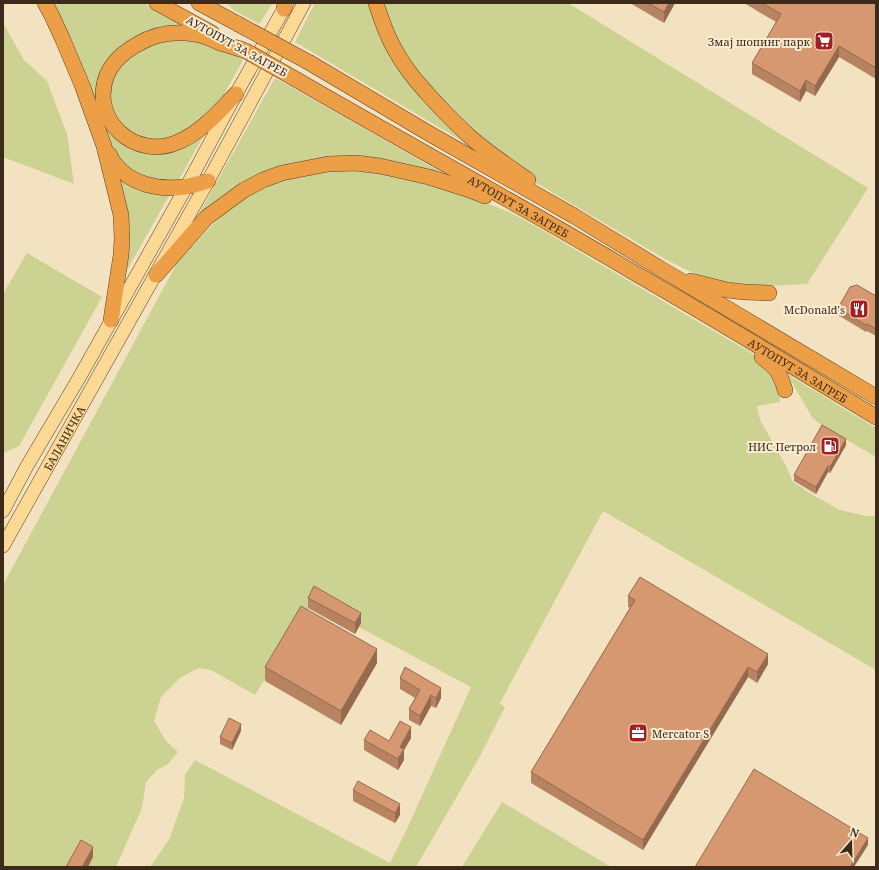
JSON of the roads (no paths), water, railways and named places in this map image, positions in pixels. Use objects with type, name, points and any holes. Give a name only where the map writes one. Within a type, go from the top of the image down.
[{"type":"highway","points":[[45,3],[82,84],[104,146],[121,216],[121,255],[111,320]]},
{"type":"highway","name":"АУТОПУТ ЗА ЗАГРЕБ","points":[[157,3],[246,51],[632,271],[876,417]]},
{"type":"highway","name":"АУТОПУТ ЗА ЗАГРЕБ","points":[[199,3],[238,20],[274,44],[310,63],[430,134],[574,216],[876,397]]},
{"type":"highway","points":[[222,3],[238,20]]},
{"type":"highway","points":[[376,3],[386,32],[401,60],[442,110],[470,137],[541,189],[574,216]]},
{"type":"highway","points":[[236,94],[203,127],[189,137],[177,143],[154,147],[134,143],[125,137],[108,118],[104,85],[107,75],[116,60],[131,48],[154,36],[168,34],[195,34],[246,51]]},
{"type":"highway","points":[[104,146],[115,164],[125,174],[148,185],[161,188],[173,188],[186,187],[208,181]]},
{"type":"highway","points":[[156,275],[207,217],[244,190],[263,180],[282,173],[328,164],[356,163],[380,166],[429,177],[467,189],[533,214]]},
{"type":"highway","points":[[673,275],[727,290],[769,293]]},
{"type":"highway","points":[[742,336],[760,355],[776,368],[780,374],[785,390]]},
{"type":"main road","name":"БАЛАНИЧКА","points":[[3,546],[156,275],[304,3]]},
{"type":"main road","name":"БАЛАНИЧКА","points":[[3,510],[79,378],[286,5]]},
{"type":"main road","points":[[79,378],[93,386]]},
{"type":"place","name":"Змај шопинг парк","points":[[824,41]]},
{"type":"place","name":"McDonald's","points":[[859,309]]},
{"type":"place","name":"НИС Петрол","points":[[830,446]]},
{"type":"place","name":"Mercator S","points":[[638,733]]}]
